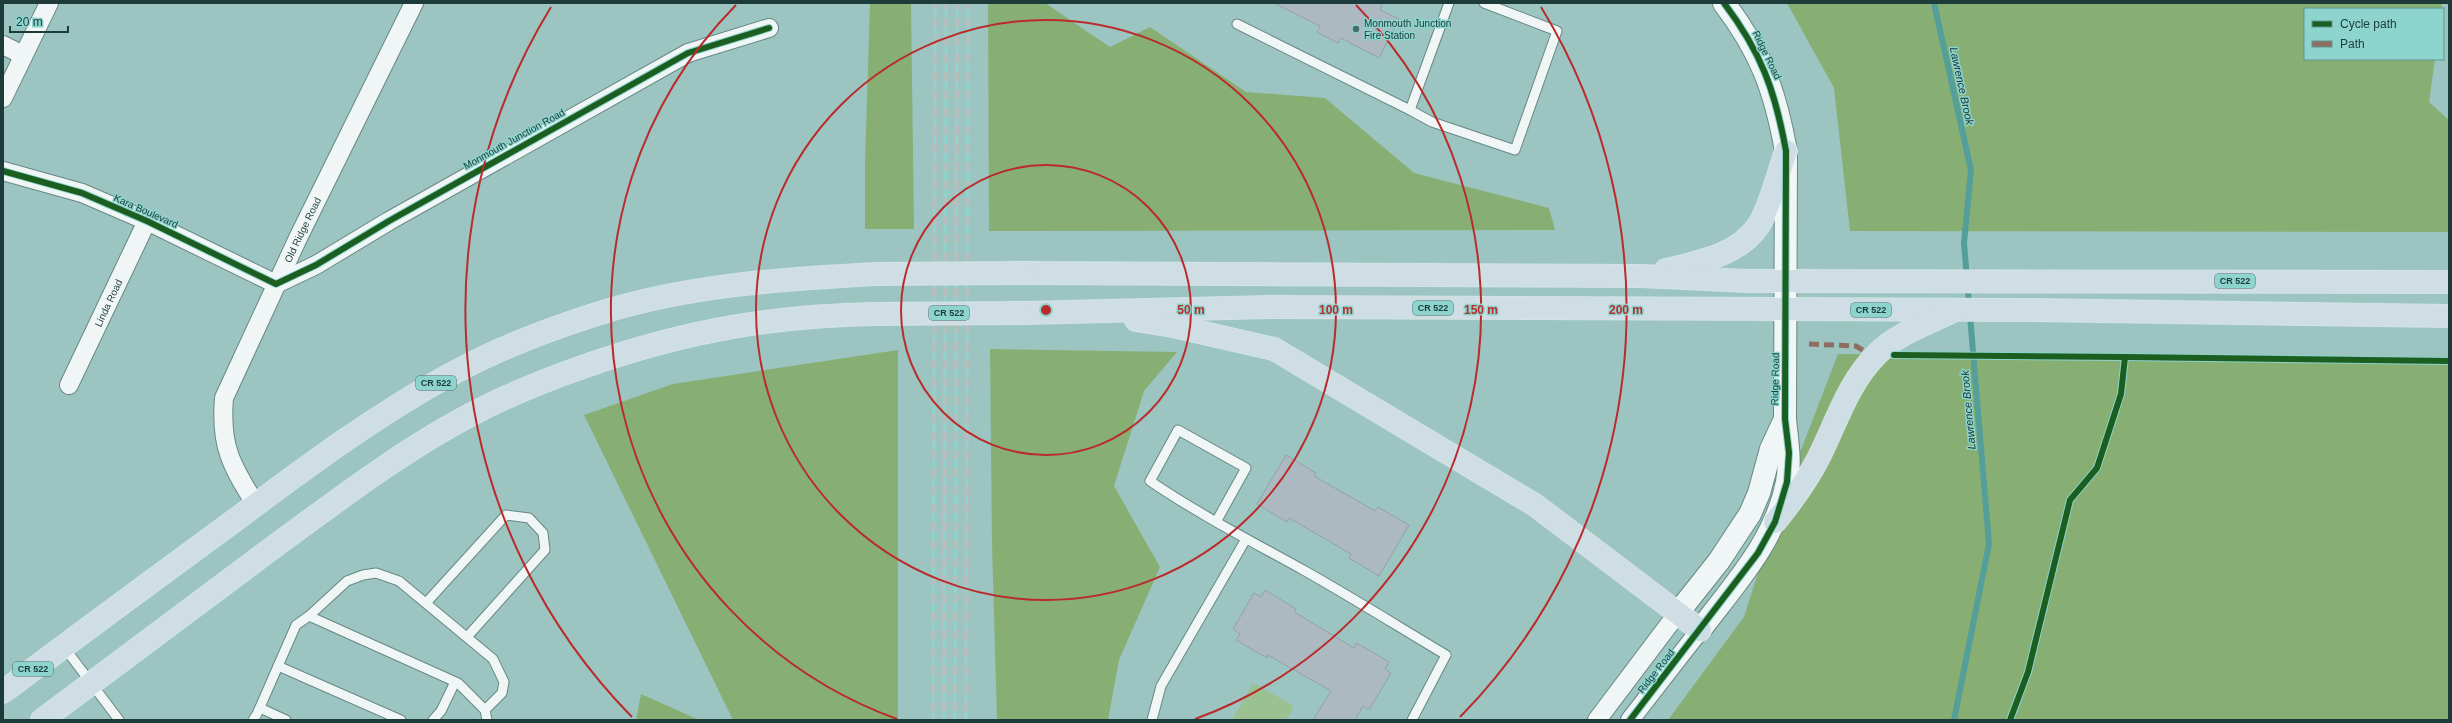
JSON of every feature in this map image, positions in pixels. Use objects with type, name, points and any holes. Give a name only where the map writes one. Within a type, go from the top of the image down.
[{"type":"main road","points":[[1641,276],[1686,266],[1722,255],[1745,241],[1764,216],[1786,151]]},
{"type":"main road","name":"CR 522","points":[[3,692],[326,452],[392,408],[459,370],[524,340],[602,312],[674,295],[760,280],[875,274],[1025,273],[1641,276],[1747,281],[2022,280],[2449,282]]},
{"type":"main road","name":"CR 522","points":[[42,720],[328,506],[419,446],[476,412],[536,385],[608,358],[688,334],[768,320],[821,315],[1025,313],[1270,307],[2026,310],[2449,316]]},
{"type":"main road","points":[[1775,522],[1800,492],[1819,457],[1842,405],[1868,364],[1877,353],[1898,338],[1956,310]]},
{"type":"main road","points":[[1080,312],[1173,326],[1274,349],[1535,505],[1700,630]]},
{"type":"street","points":[[3,98],[49,3]]},
{"type":"street","name":"Old Ridge Road","points":[[256,505],[237,474],[228,451],[222,425],[224,398],[276,284],[414,3]]},
{"type":"street","name":"Ridge Road","points":[[1630,720],[1758,553],[1775,522],[1787,482],[1789,453],[1785,419],[1786,151],[1779,112],[1770,82],[1746,34],[1724,3]]},
{"type":"street","name":"Monmouth Junction Road","points":[[276,284],[316,265],[389,220],[688,53],[769,28]]},
{"type":"street","points":[[3,45],[23,55]]},
{"type":"street","name":"Kara Boulevard","points":[[3,171],[82,193],[147,221],[276,284]]},
{"type":"street","name":"Linda Road","points":[[68,385],[147,221]]},
{"type":"street","name":"Ridge Road","points":[[1597,720],[1719,561],[1750,514],[1759,493],[1771,448],[1785,419]]},
{"type":"lane","points":[[1410,110],[1449,3]]},
{"type":"lane","points":[[1238,24],[1432,122],[1515,150],[1557,31],[1484,3]]},
{"type":"lane","points":[[1216,522],[1246,468],[1178,430],[1150,482],[1216,522],[1446,655],[1412,720]]},
{"type":"lane","points":[[426,603],[506,515],[520,515],[529,518],[543,533],[545,550],[467,637]]},
{"type":"lane","points":[[1152,720],[1161,686],[1246,539]]},
{"type":"lane","points":[[253,720],[260,708],[296,624],[310,616],[347,581],[376,573],[399,581],[493,659],[504,682],[502,693],[485,710]]},
{"type":"lane","points":[[310,616],[455,682],[485,710],[487,720]]},
{"type":"lane","points":[[64,647],[119,720]]},
{"type":"lane","points":[[278,666],[401,720]]},
{"type":"lane","points":[[433,720],[441,711],[455,682]]},
{"type":"lane","points":[[260,708],[286,720]]},
{"type":"green space","points":[[870,3],[911,3],[914,229],[865,229],[865,163]]},
{"type":"green space","points":[[988,3],[1045,3],[1110,47],[1150,27],[1246,92],[1325,98],[1414,173],[1549,208],[1555,230],[989,231]]},
{"type":"green space","points":[[1787,3],[2442,3],[2441,8],[2304,8],[2304,60],[2435,60],[2429,102],[2449,120],[2449,232],[1850,231],[1834,88]]},
{"type":"green space","points":[[990,349],[1177,352],[1144,391],[1114,486],[1160,567],[1119,660],[1108,720],[997,720],[992,543]]},
{"type":"green space","points":[[898,350],[898,720],[733,720],[584,415],[673,384]]},
{"type":"green space","points":[[1838,354],[2449,357],[2449,720],[1668,720],[1744,617],[1779,507]]},
{"type":"green space","points":[[1253,683],[1294,706],[1286,720],[1232,720]]},
{"type":"green space","points":[[641,694],[699,720],[636,720]]},
{"type":"building","name":"Monmouth Junction Fire Station","points":[[1274,3],[1383,3],[1380,10],[1399,19],[1379,58],[1341,38],[1338,43],[1317,32],[1320,26]]},
{"type":"building","points":[[1286,455],[1316,473],[1314,476],[1375,511],[1378,507],[1409,525],[1379,576],[1349,558],[1351,554],[1289,518],[1287,522],[1257,504]]},
{"type":"building","points":[[1265,590],[1296,609],[1294,612],[1354,648],[1357,643],[1389,662],[1385,669],[1391,673],[1369,710],[1363,706],[1355,720],[1313,720],[1331,691],[1268,655],[1267,658],[1236,640],[1240,634],[1233,629],[1254,593],[1261,597]]},
{"type":"waterway","name":"Lawrence Brook","points":[[1934,3],[1971,170],[1964,243],[1989,544],[1954,720]]},
{"type":"railway","points":[[933,720],[935,3]]},
{"type":"railway","points":[[944,720],[946,3]]},
{"type":"railway","points":[[955,720],[957,3]]},
{"type":"railway","points":[[966,720],[968,3]]},
{"type":"marked path","points":[[1809,344],[1856,346],[1866,352]]},
{"type":"cycle path","points":[[1630,720],[1758,553],[1775,522],[1787,482],[1789,453],[1785,419],[1786,151],[1777,109],[1765,72],[1748,38],[1724,3]]},
{"type":"cycle path","points":[[3,171],[82,193],[147,221],[276,284],[316,265],[389,221],[688,53],[769,28]]},
{"type":"cycle path","points":[[1894,355],[2125,357],[2121,394],[2097,468],[2070,500],[2028,672],[2010,720]]},
{"type":"cycle path","points":[[2125,357],[2449,361]]},
{"type":"place","name":"Monmouth Junction Fire Station","points":[[1356,29]]}]
